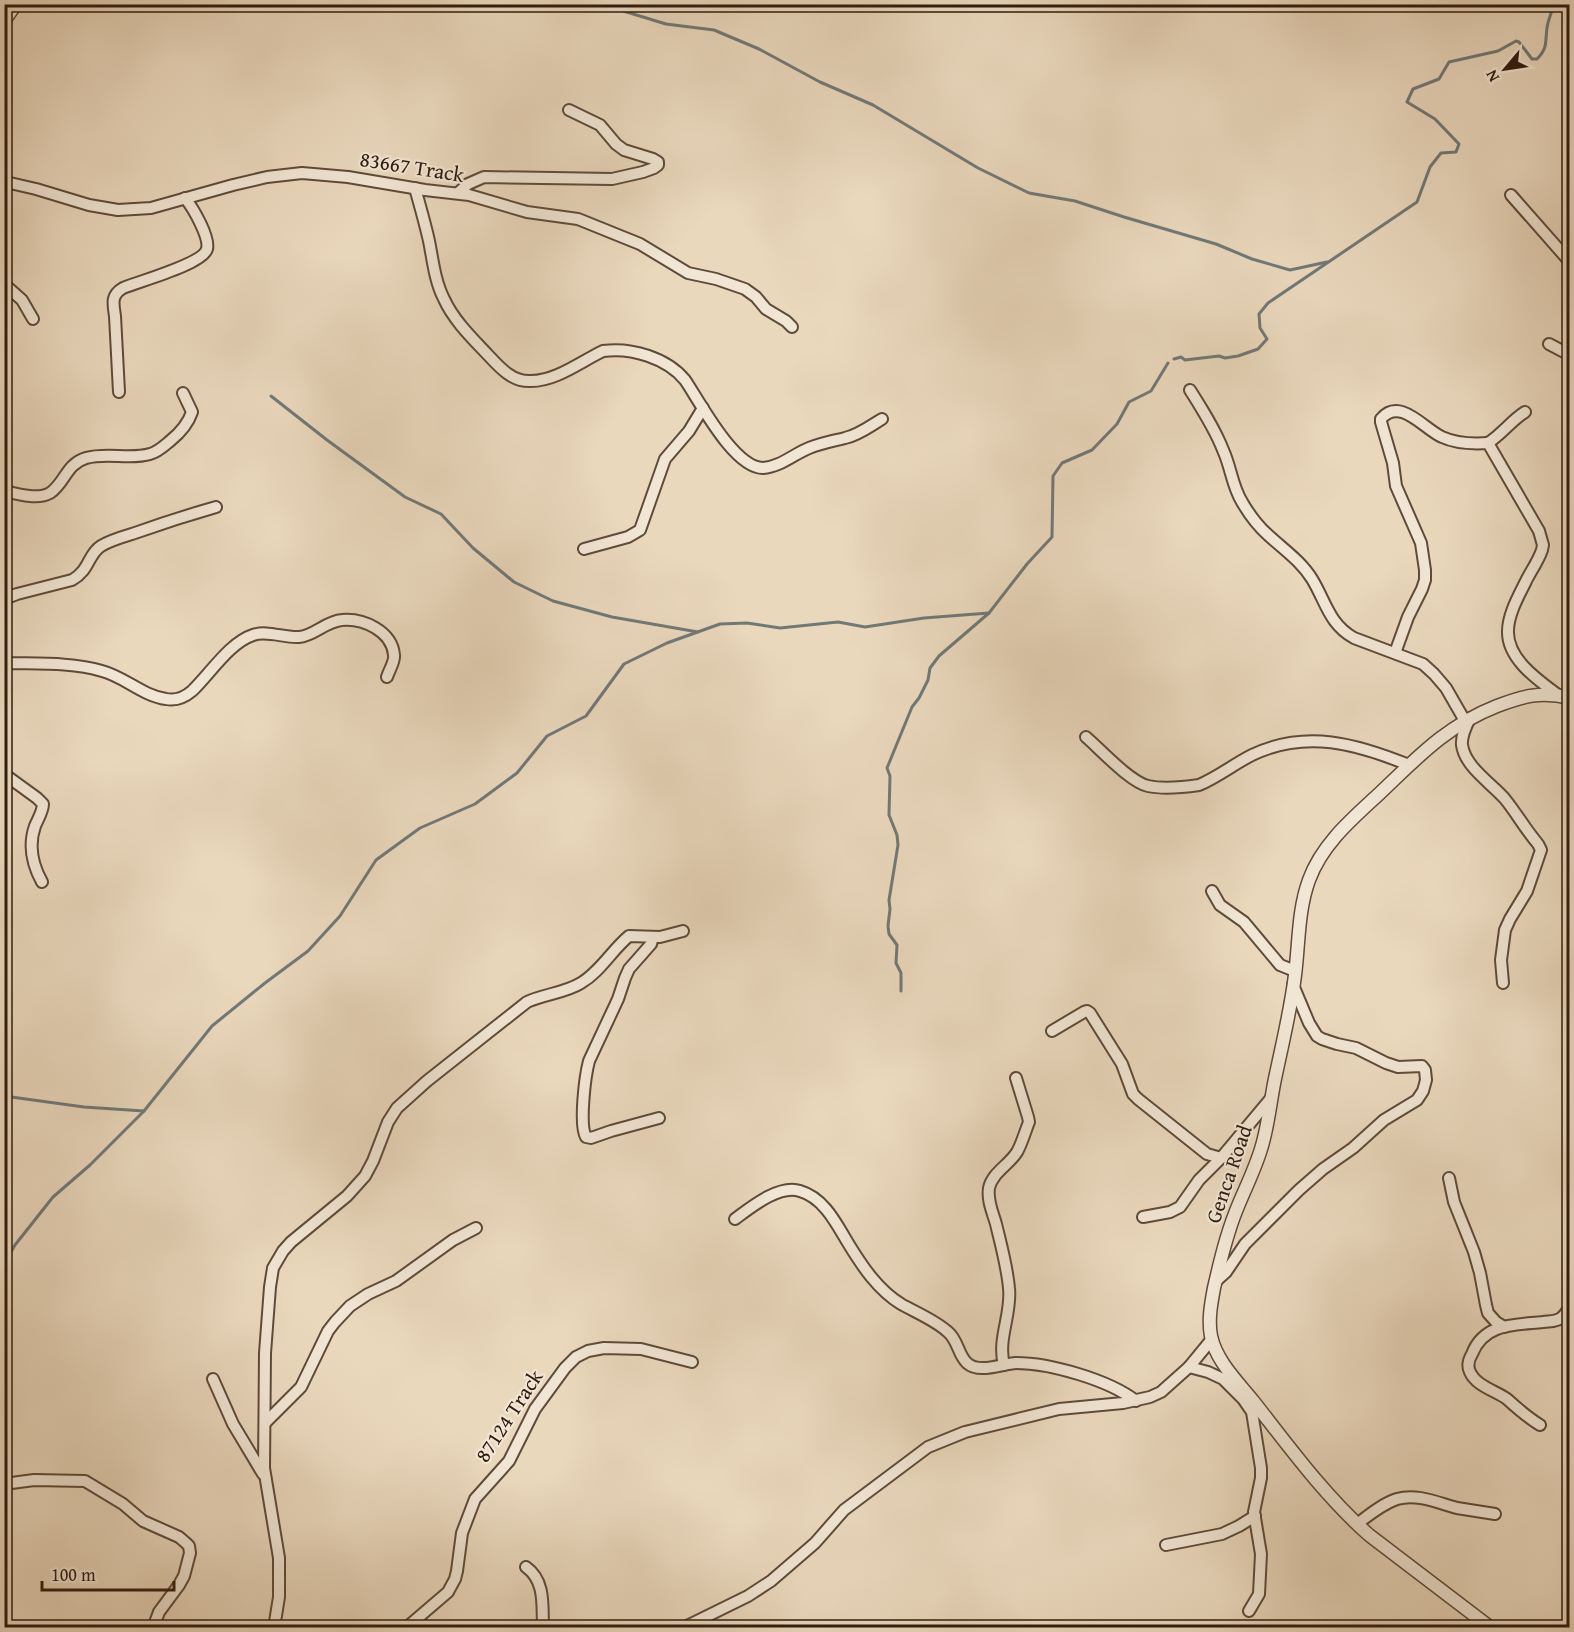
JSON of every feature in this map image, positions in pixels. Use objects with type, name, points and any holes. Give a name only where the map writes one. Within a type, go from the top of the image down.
[{"type":"street","points":[[4,21],[16,4]]},
{"type":"street","points":[[458,193],[468,184],[484,177],[605,180],[643,172],[658,165],[656,160],[624,150],[600,125],[569,110]]},
{"type":"street","name":"83667 Track","points":[[4,178],[9,183],[89,205],[118,210],[151,208],[267,177],[302,173],[348,177],[458,193],[527,212],[578,219],[588,223],[640,244],[688,273],[745,289],[766,309],[792,327]]},
{"type":"street","points":[[415,188],[443,298],[463,327],[510,376],[524,381],[534,381],[558,374],[603,351],[623,350],[657,360],[678,372],[734,452],[754,467],[762,468],[781,463],[813,446],[860,432],[882,419]]},
{"type":"street","points":[[1511,195],[1569,262]]},
{"type":"street","points":[[118,392],[113,304],[115,295],[123,288],[189,264],[206,252],[208,246],[197,215],[186,198]]},
{"type":"street","points":[[4,284],[22,300],[33,318]]},
{"type":"street","points":[[1549,344],[1569,355]]},
{"type":"street","points":[[1190,390],[1224,450],[1236,491],[1255,522],[1304,568],[1338,627],[1354,638],[1423,664],[1434,674],[1467,719],[1462,746],[1472,765],[1504,799],[1538,844],[1541,850],[1527,891],[1505,930],[1501,960],[1503,983]]},
{"type":"street","points":[[4,491],[43,495],[57,487],[75,463],[84,459],[93,456],[140,456],[156,451],[176,436],[190,419],[192,412],[183,393]]},
{"type":"street","points":[[584,549],[628,537],[640,530],[665,459],[689,431],[703,408]]},
{"type":"street","points":[[1395,653],[1408,617],[1422,589],[1425,570],[1421,543],[1396,486],[1393,463],[1381,419],[1387,414],[1400,411],[1411,415],[1434,433],[1447,439],[1488,443],[1525,412]]},
{"type":"street","points":[[1488,443],[1539,531],[1543,545],[1539,560],[1526,580],[1513,609],[1508,632],[1511,645],[1523,666],[1539,681],[1564,696]]},
{"type":"street","points":[[4,599],[80,576],[96,550],[112,541],[216,507]]},
{"type":"street","points":[[4,663],[78,666],[94,669],[111,674],[156,697],[173,700],[186,696],[227,654],[252,635],[302,637],[340,620],[357,621],[369,625],[387,637],[394,656],[387,677]]},
{"type":"street","name":"Genca Road","points":[[1491,1628],[1357,1524],[1324,1491],[1233,1377],[1215,1350],[1209,1319],[1226,1241],[1263,1141],[1293,984],[1302,903],[1315,864],[1335,837],[1443,735],[1467,719],[1524,696],[1545,694],[1564,696]]},
{"type":"street","points":[[1086,737],[1133,779],[1148,786],[1191,787],[1199,785],[1253,755],[1273,747],[1297,742],[1322,741],[1352,745],[1409,765]]},
{"type":"street","points":[[4,774],[43,804],[43,810],[33,832],[32,855],[34,868],[42,882]]},
{"type":"street","points":[[1212,891],[1220,905],[1244,922],[1280,965],[1295,971]]},
{"type":"street","points":[[274,1628],[279,1597],[279,1558],[272,1510],[264,1477],[265,1353],[273,1268],[291,1242],[347,1196],[365,1176],[388,1122],[397,1108],[427,1081],[527,1002],[581,984],[629,936],[660,937],[682,930]]},
{"type":"street","points":[[653,937],[651,944],[637,958],[625,978],[618,999],[589,1061],[582,1114],[584,1133],[586,1137],[591,1138],[659,1118]]},
{"type":"street","points":[[1216,1281],[1226,1272],[1245,1244],[1299,1190],[1384,1120],[1417,1100],[1423,1091],[1426,1073],[1422,1066],[1398,1067],[1356,1048],[1330,1042],[1317,1036],[1309,1023],[1293,984]]},
{"type":"street","points":[[1052,1031],[1084,1012],[1090,1013],[1122,1064],[1133,1094],[1207,1154],[1221,1158]]},
{"type":"street","points":[[1004,1365],[1001,1351],[1009,1288],[989,1189],[994,1178],[1016,1154],[1029,1122],[1016,1078]]},
{"type":"street","points":[[1143,1217],[1170,1212],[1180,1207],[1203,1175],[1221,1158],[1272,1097]]},
{"type":"street","points":[[1449,1178],[1454,1202],[1477,1262],[1488,1313],[1504,1327]]},
{"type":"street","points":[[735,1219],[759,1202],[785,1191],[792,1189],[809,1195],[832,1216],[875,1282],[898,1303],[948,1332],[956,1341],[966,1362],[977,1367],[1011,1363],[1036,1364],[1084,1376],[1126,1394],[1136,1401]]},
{"type":"street","points":[[265,1423],[301,1387],[328,1331],[350,1306],[368,1294],[390,1284],[453,1240],[476,1228]]},
{"type":"street","points":[[1540,1425],[1470,1374],[1469,1362],[1476,1344],[1488,1332],[1504,1327],[1556,1321],[1569,1307]]},
{"type":"street","points":[[683,1628],[748,1596],[771,1581],[815,1543],[844,1510],[928,1447],[964,1432],[1050,1411],[1086,1405],[1136,1401],[1161,1392],[1189,1367],[1212,1339]]},
{"type":"street","name":"87124 Track","points":[[406,1628],[448,1592],[455,1579],[462,1533],[475,1499],[509,1461],[535,1409],[565,1368],[576,1357],[588,1351],[604,1348],[641,1349],[692,1362]]},
{"type":"street","points":[[1189,1367],[1208,1372],[1223,1380],[1244,1399],[1251,1409],[1261,1468],[1255,1503],[1261,1554],[1260,1587],[1249,1611]]},
{"type":"street","points":[[213,1379],[233,1424],[264,1477]]},
{"type":"street","points":[[4,1484],[34,1480],[85,1481],[123,1504],[143,1521],[179,1537],[186,1543],[190,1553],[184,1576],[159,1612],[153,1628]]},
{"type":"street","points":[[1357,1524],[1395,1500],[1416,1497],[1458,1508],[1495,1514]]},
{"type":"street","points":[[1166,1545],[1222,1534],[1255,1516]]},
{"type":"street","points":[[526,1567],[534,1574],[540,1588],[543,1628]]},
{"type":"street","points":[[1531,1628],[1540,1626],[1554,1628]]},
{"type":"waterway","points":[[608,4],[666,24],[714,30],[759,49],[820,82],[873,105],[978,168],[1029,193],[1075,201],[1216,244],[1252,259],[1290,270],[1327,262]]},
{"type":"waterway","points":[[1174,359],[1219,356],[1225,358],[1258,349],[1267,339],[1260,328],[1259,314],[1268,303],[1417,202],[1430,167],[1441,153],[1456,152],[1459,144],[1435,119],[1407,102],[1413,89],[1439,79],[1449,62],[1498,51],[1516,41],[1532,59],[1537,59],[1544,48],[1554,4]]},
{"type":"waterway","points":[[901,991],[901,973],[896,963],[897,945],[889,934],[888,926],[889,900],[898,845],[897,835],[889,815],[890,776],[887,768],[912,707],[928,680],[930,668],[939,656],[989,613],[1027,564],[1052,537],[1053,476],[1062,463],[1092,450],[1117,424],[1129,402],[1151,391],[1168,363]]},
{"type":"waterway","points":[[271,396],[405,497],[441,514],[473,548],[514,582],[553,601],[612,617],[698,632]]},
{"type":"waterway","points":[[4,1096],[84,1107],[144,1111],[212,1026],[308,951],[340,916],[376,860],[420,828],[475,804],[517,773],[547,736],[586,716],[624,664],[667,643],[720,624],[747,623],[780,628],[838,622],[865,627],[924,618],[989,613]]},
{"type":"waterway","points":[[4,1264],[15,1245],[53,1197],[90,1165],[144,1111]]}]
